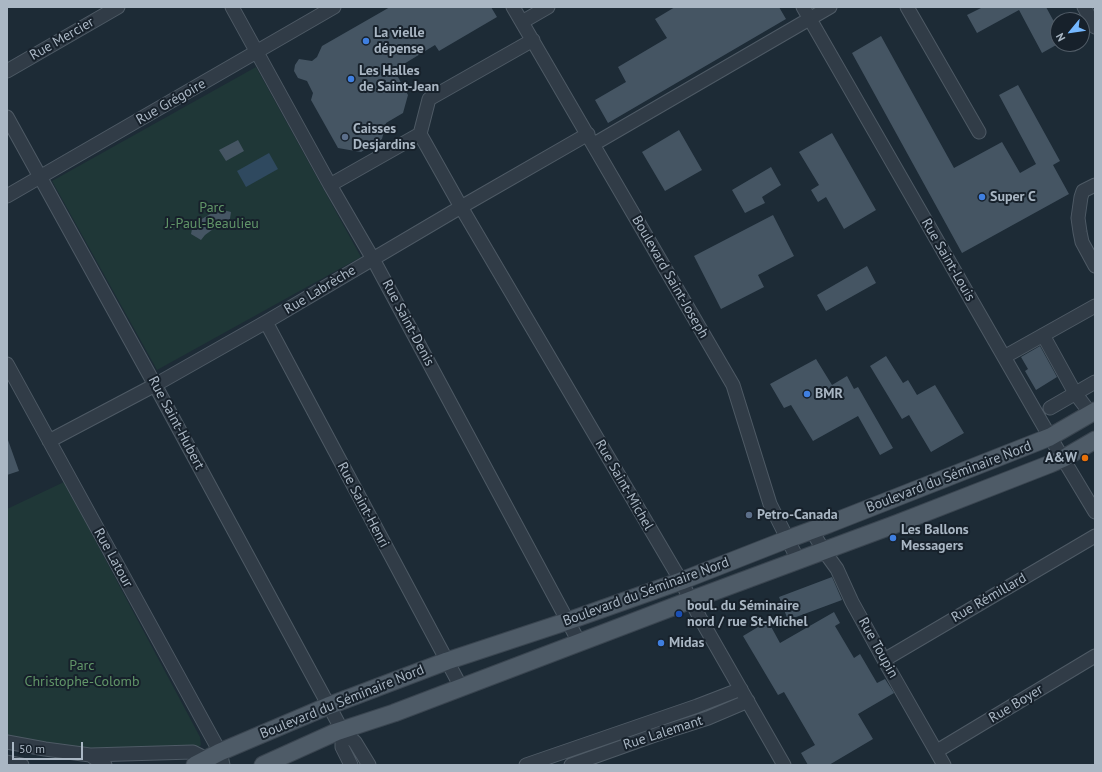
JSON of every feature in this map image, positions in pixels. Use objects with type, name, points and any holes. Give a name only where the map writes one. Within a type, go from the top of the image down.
[{"type":"main road","name":"Boulevard du Séminaire Nord","points":[[211,760],[328,706],[447,661],[568,621],[681,581],[812,531],[1050,437],[1093,412]]},
{"type":"main road","name":"Boulevard du Séminaire Nord","points":[[264,765],[342,730],[394,713],[824,551],[1064,458],[1095,440]]},
{"type":"street","name":"Rue Mercier","points":[[7,71],[118,7]]},
{"type":"street","name":"Rue Saint-Denis","points":[[232,7],[330,185],[373,259],[580,642]]},
{"type":"street","name":"Rue Grégoire","points":[[7,196],[334,7]]},
{"type":"street","name":"Boulevard Saint-Joseph","points":[[513,7],[733,385],[770,504],[798,560]]},
{"type":"street","points":[[522,22],[548,7]]},
{"type":"street","points":[[805,10],[830,7]]},
{"type":"street","points":[[907,7],[979,132]]},
{"type":"street","name":"Rue Labrèche","points":[[49,441],[155,385],[266,322],[461,207],[591,139],[805,10]]},
{"type":"street","name":"Rue Saint-Louis","points":[[805,10],[1050,437],[1064,458],[1095,512]]},
{"type":"street","points":[[330,185],[420,134],[429,99],[533,40]]},
{"type":"street","name":"Rue Saint-Hubert","points":[[7,117],[155,385],[328,706],[342,730],[354,742],[369,765]]},
{"type":"street","name":"Rue Saint-Michel","points":[[420,134],[461,207],[681,581],[700,618],[784,765]]},
{"type":"street","points":[[1095,185],[1083,191],[1080,197],[1078,218],[1082,242],[1095,266]]},
{"type":"street","points":[[1004,357],[1095,306]]},
{"type":"street","name":"Rue Saint-Henri","points":[[266,322],[461,687]]},
{"type":"street","points":[[1043,335],[1076,393],[1093,412]]},
{"type":"street","name":"Rue Latour","points":[[7,364],[49,441],[211,760],[233,765]]},
{"type":"street","points":[[1050,408],[1095,382]]},
{"type":"street","name":"Rue Toupin","points":[[812,531],[837,569],[852,602],[944,765]]},
{"type":"street","name":"Rue Rémillard","points":[[884,660],[1095,536]]},
{"type":"street","name":"Rue Boyer","points":[[937,751],[1095,656]]},
{"type":"street","name":"Rue Lalemant","points":[[526,765],[697,706],[740,689]]},
{"type":"street","name":"Rue Lalemant","points":[[572,748],[574,764],[708,718],[748,701]]},
{"type":"street","name":"Rue Saint-Hubert","points":[[342,730],[342,747],[351,765]]},
{"type":"street","points":[[7,742],[90,755],[193,752],[211,760]]},
{"type":"street","points":[[90,755],[105,765]]},
{"type":"street","points":[[7,762],[22,765]]},
{"type":"green space","name":"Parc J.-Paul-Beaulieu","points":[[256,67],[361,257],[157,370],[52,181]]},
{"type":"green space","name":"Parc Christophe-Colomb","points":[[64,482],[200,737],[201,745],[193,752],[95,751],[7,738],[7,509]]},
{"type":"water","points":[[269,153],[278,169],[246,187],[237,171]]},
{"type":"building","name":"Les Halles de Saint-Jean","points":[[390,7],[491,7],[497,17],[439,51],[435,45],[394,70],[408,95],[403,113],[386,123],[382,139],[361,152],[338,148],[311,100],[313,93],[307,81],[298,78],[294,71],[295,65],[299,59],[312,61],[317,57],[322,46]]},
{"type":"building","points":[[675,7],[779,7],[786,19],[608,123],[595,100],[626,82],[618,67],[667,38],[655,19]]},
{"type":"building","points":[[983,7],[1046,7],[1050,14],[1050,48],[1042,53],[1019,10],[977,33],[967,15]]},
{"type":"building","points":[[881,36],[954,168],[1002,142],[1020,173],[1036,164],[999,95],[1018,85],[1060,161],[1053,165],[1069,194],[962,253],[852,53]]},
{"type":"building","points":[[679,130],[702,170],[665,191],[642,152]]},
{"type":"building","points":[[832,133],[876,210],[844,229],[826,197],[818,202],[811,190],[819,185],[799,152]]},
{"type":"building","points":[[238,140],[244,151],[226,161],[219,150]]},
{"type":"building","points":[[771,167],[781,185],[762,197],[765,203],[745,213],[732,190]]},
{"type":"building","points":[[219,209],[231,212],[229,225],[220,224],[205,235],[201,240],[191,234],[193,224]]},
{"type":"building","points":[[773,215],[794,256],[758,275],[764,287],[721,309],[694,256]]},
{"type":"building","points":[[867,266],[876,283],[826,311],[817,295]]},
{"type":"building","points":[[1040,346],[1057,377],[1036,390],[1025,371],[1028,369],[1021,357]]},
{"type":"building","points":[[886,356],[903,383],[908,380],[917,395],[935,385],[964,433],[931,452],[909,415],[902,419],[870,366]]},
{"type":"building","name":"BMR","points":[[816,359],[832,385],[847,376],[854,389],[858,387],[893,448],[880,455],[858,416],[813,441],[791,405],[784,408],[770,384]]},
{"type":"building","points":[[7,440],[19,471],[7,475]]},
{"type":"building","points":[[832,577],[842,600],[788,620],[779,597]]},
{"type":"building","points":[[834,612],[840,623],[835,626],[854,658],[860,654],[877,683],[885,679],[894,693],[858,714],[873,739],[829,765],[808,765],[801,753],[815,745],[784,692],[778,695],[743,636],[768,621],[780,643]]},
{"type":"place","name":"La vielle dépense","points":[[366,41]]},
{"type":"place","name":"Les Halles de Saint-Jean","points":[[351,79]]},
{"type":"place","name":"Caisses Desjardins","points":[[345,137]]},
{"type":"place","name":"Super C","points":[[982,197]]},
{"type":"place","name":"BMR","points":[[807,394]]},
{"type":"place","name":"A&W","points":[[1085,458]]},
{"type":"place","name":"Petro-Canada","points":[[749,515]]},
{"type":"place","name":"Les Ballons Messagers","points":[[893,538]]},
{"type":"place","name":"boul. du Séminaire nord / rue St-Michel","points":[[679,614]]},
{"type":"place","name":"Midas","points":[[661,643]]}]
